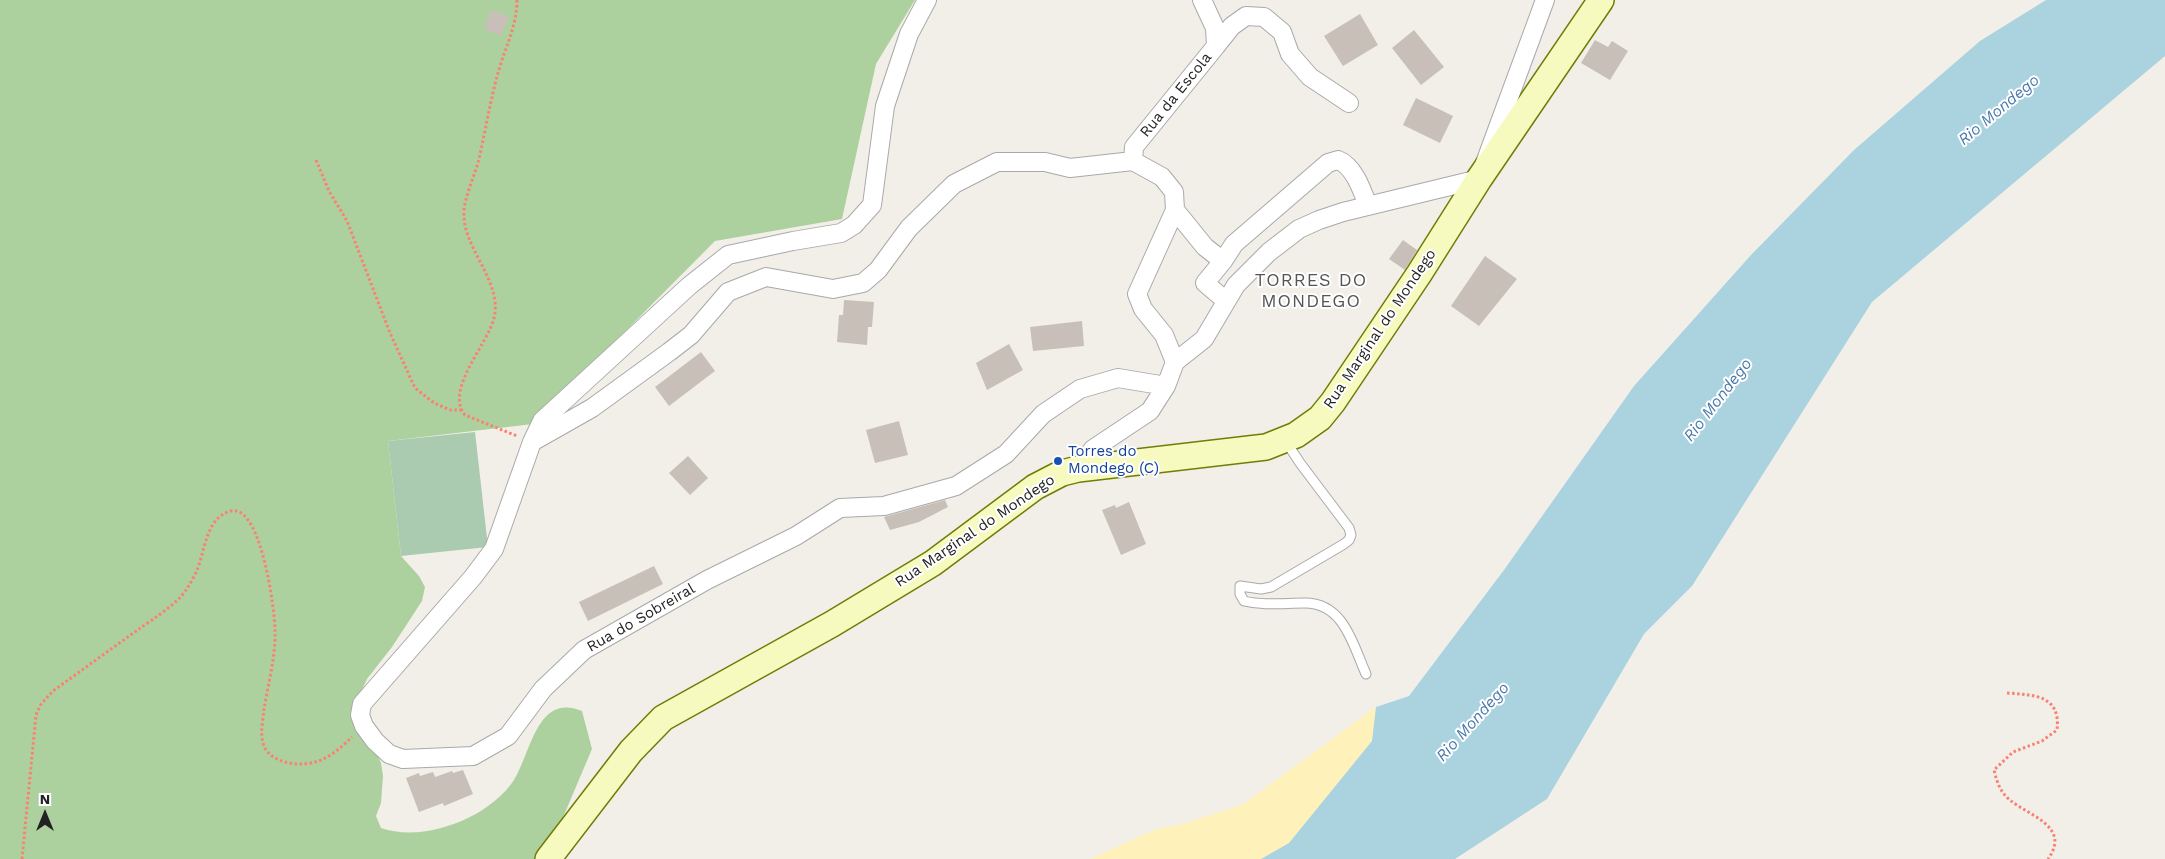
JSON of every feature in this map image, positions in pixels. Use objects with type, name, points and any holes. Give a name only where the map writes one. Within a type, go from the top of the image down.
[{"type":"main road","name":"Rua Marginal do Mondego","points":[[548,859],[631,751],[663,718],[832,624],[933,563],[1034,487],[1062,473],[1078,469],[1266,447],[1296,435],[1320,418],[1333,402],[1419,274],[1479,180],[1601,0]]},
{"type":"street","points":[[364,726],[360,715],[362,704],[473,577],[494,549],[532,442],[542,421],[689,286],[728,255],[842,233],[854,225],[872,205],[885,106],[909,34],[927,0]]},
{"type":"street","name":"Rua da Escola","points":[[1132,161],[1134,147],[1216,46],[1215,28],[1202,0]]},
{"type":"street","points":[[1078,469],[1093,449],[1150,411],[1166,386],[1175,362],[1204,339],[1226,301],[1246,275],[1269,252],[1292,234],[1319,220],[1368,206],[1479,180],[1545,0]]},
{"type":"street","points":[[1216,46],[1232,26],[1246,16],[1264,17],[1282,32],[1290,54],[1310,77],[1348,103]]},
{"type":"street","points":[[1226,301],[1205,283],[1234,244],[1331,161],[1338,160],[1346,165],[1359,185],[1368,206]]},
{"type":"street","points":[[532,442],[592,408],[670,352],[691,335],[728,292],[766,278],[833,289],[863,283],[878,270],[909,228],[954,184],[997,162],[1045,162],[1070,168],[1132,161],[1162,177],[1174,192],[1175,210],[1137,294],[1143,309],[1164,335],[1175,362]]},
{"type":"street","points":[[1175,210],[1205,247],[1223,261]]},
{"type":"street","name":"Rua do Sobreiral","points":[[364,726],[374,741],[389,754],[404,759],[473,756],[508,736],[543,689],[584,650],[707,580],[796,536],[840,508],[884,506],[956,486],[1006,454],[1043,414],[1080,389],[1118,378],[1166,386]]},
{"type":"lane","points":[[1285,440],[1351,534],[1349,540],[1344,544],[1285,580],[1261,589],[1240,586],[1240,594],[1244,601],[1256,604],[1308,603],[1322,606],[1338,616],[1345,626],[1366,674]]},
{"type":"path","points":[[517,0],[514,26],[500,67],[464,210],[468,238],[481,263],[495,301],[494,319],[459,391],[461,410],[465,415],[532,442]]},
{"type":"path","points":[[316,160],[329,191],[347,221],[390,333],[415,388],[434,403],[450,410],[461,410]]},
{"type":"path","points":[[22,859],[33,730],[41,704],[53,691],[160,614],[185,592],[196,571],[210,528],[221,515],[233,510],[243,514],[252,523],[262,548],[276,631],[262,727],[263,743],[268,754],[280,760],[299,764],[316,762],[332,754],[364,726]]},
{"type":"path","points":[[2006,693],[2042,698],[2053,705],[2058,719],[2057,730],[2042,741],[2013,752],[1994,770],[1998,785],[2010,800],[2049,825],[2055,840],[2048,859]]},
{"type":"green space","points":[[0,0],[915,0],[876,64],[842,219],[715,241],[533,424],[388,441],[401,556],[419,576],[425,587],[422,601],[392,647],[367,679],[355,705],[381,763],[383,776],[381,803],[376,816],[381,828],[398,832],[416,832],[454,824],[472,816],[489,806],[503,794],[514,780],[531,741],[545,717],[555,710],[567,707],[582,711],[592,749],[550,848],[535,859],[0,859]]},
{"type":"green space","points":[[475,432],[488,547],[401,556],[388,441]]},
{"type":"sand","points":[[1376,707],[1372,741],[1289,843],[1261,859],[1090,859],[1154,830],[1182,824],[1242,805]]},
{"type":"water","name":"Rio Mondego","points":[[2046,0],[2165,0],[2165,56],[1872,302],[1692,586],[1644,634],[1547,799],[1455,859],[1261,859],[1289,843],[1372,741],[1376,707],[1409,696],[1504,570],[1634,386],[1751,255],[1854,150],[1980,41]]},
{"type":"building","points":[[491,10],[509,17],[501,36],[484,29]]},
{"type":"building","points":[[1360,14],[1378,45],[1343,66],[1324,36]]},
{"type":"building","points":[[1414,30],[1444,67],[1421,85],[1392,48]]},
{"type":"building","points":[[1595,40],[1608,47],[1612,41],[1628,51],[1610,80],[1581,63]]},
{"type":"building","points":[[1416,98],[1453,116],[1440,143],[1403,125]]},
{"type":"building","points":[[1403,240],[1417,250],[1405,270],[1389,259]]},
{"type":"building","points":[[1485,256],[1517,279],[1479,326],[1451,306]]},
{"type":"building","points":[[844,300],[874,302],[872,327],[868,327],[867,345],[837,342],[839,315],[843,315]]},
{"type":"building","points":[[1082,321],[1084,346],[1033,351],[1030,327]]},
{"type":"building","points":[[1009,344],[1023,370],[987,390],[976,363]]},
{"type":"building","points":[[701,352],[715,371],[669,406],[655,387]]},
{"type":"building","points":[[899,421],[908,455],[875,463],[866,430]]},
{"type":"building","points":[[688,456],[708,478],[690,495],[669,473]]},
{"type":"building","points":[[945,500],[948,507],[919,522],[890,530],[884,517]]},
{"type":"building","points":[[1129,502],[1146,544],[1121,555],[1102,510],[1115,505],[1116,508]]},
{"type":"building","points":[[654,566],[663,584],[588,621],[579,602]]},
{"type":"building","points":[[463,770],[473,794],[444,806],[443,803],[419,812],[406,778],[419,773],[420,776],[433,772],[435,777],[452,771],[453,773]]},
{"type":"place","name":"Torres do Mondego (C)","points":[[1058,461]]},
{"type":"district","name":"TORRES DO MONDEGO","points":[[1311,291]]}]
